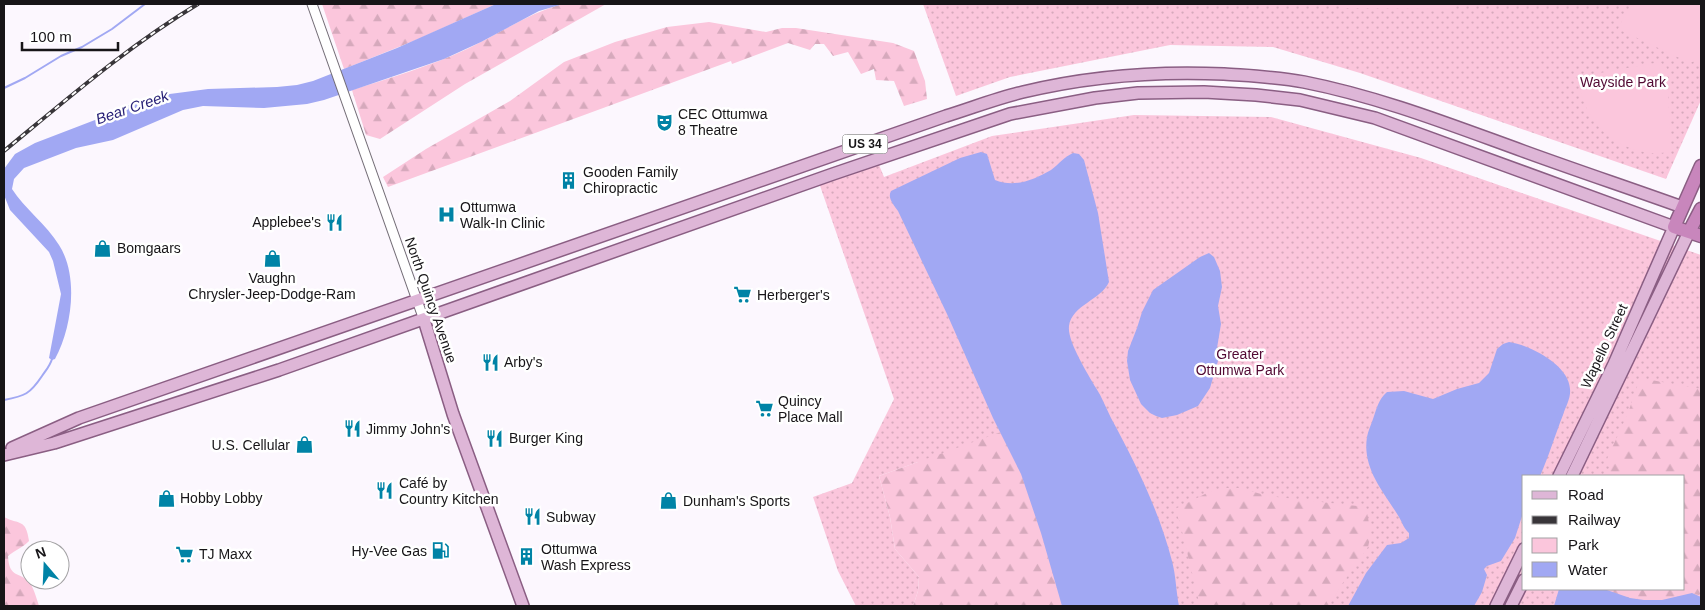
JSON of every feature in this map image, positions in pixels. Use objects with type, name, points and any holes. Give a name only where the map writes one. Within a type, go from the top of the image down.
[{"type":"highway","points":[[1674,227],[1701,166]]},
{"type":"highway","name":"US 34","points":[[1682,206],[1700,212]]},
{"type":"highway","points":[[1695,234],[1700,212]]},
{"type":"highway","name":"US 34","points":[[1674,227],[1695,234]]},
{"type":"main road","name":"US 34","points":[[4,453],[79,418],[417,300],[946,116],[1022,92],[1068,82],[1116,76],[1183,72],[1248,76],[1310,84],[1369,97],[1434,118],[1524,152],[1682,206]]},
{"type":"main road","name":"US 34","points":[[4,453],[54,443],[252,379],[1010,114],[1095,98],[1138,94],[1204,92],[1300,100],[1375,118],[1674,227]]},
{"type":"main road","name":"Wapello Street","points":[[1559,475],[1614,364],[1674,227]]},
{"type":"main road","name":"Wapello Street","points":[[1573,475],[1695,234]]},
{"type":"main road","name":"North Quincy Avenue","points":[[424,320],[453,414],[524,606]]},
{"type":"main road","points":[[1496,606],[1522,553]]},
{"type":"main road","points":[[1511,606],[1522,584]]},
{"type":"street","name":"North Quincy Avenue","points":[[312,4],[424,320]]},
{"type":"green space","points":[[322,4],[496,4],[416,40],[344,69]]},
{"type":"green space","points":[[563,4],[606,4],[465,84],[380,139],[366,135],[352,90],[453,55],[526,18]]},
{"type":"green space","name":"Wayside Park","points":[[923,4],[1701,4],[1701,100],[1666,179],[1360,73],[1273,47],[1170,45],[1010,77],[956,96]]},
{"type":"green space","points":[[1343,4],[1454,4],[1454,9],[1343,8]]},
{"type":"green space","points":[[1635,4],[1701,4],[1701,58],[1690,63],[1618,29],[1626,12]]},
{"type":"green space","points":[[709,22],[766,32],[782,28],[796,28],[893,43],[914,51],[925,81],[927,99],[904,106],[894,81],[876,80],[874,69],[861,74],[848,52],[833,56],[824,44],[815,44],[810,50],[788,43],[732,64],[731,61],[388,187],[383,177],[426,149],[510,101],[564,62],[615,42],[667,27]]},
{"type":"green space","points":[[1660,62],[1667,68],[1671,152],[1647,153],[1618,142],[1598,126],[1585,104],[1580,91],[1578,77]]},
{"type":"green space","name":"Greater Ottumwa Park","points":[[1134,115],[1271,117],[1421,158],[1701,255],[1701,606],[1062,606],[918,462],[879,476],[890,517],[895,549],[919,577],[918,591],[913,606],[856,606],[838,571],[813,497],[852,483],[894,399],[818,180],[877,160],[884,177],[992,136]]},
{"type":"green space","points":[[1640,378],[1701,389],[1701,593],[1699,595],[1690,594],[1661,600],[1647,600],[1606,590],[1685,590],[1685,475],[1611,475],[1607,459],[1628,413]]},
{"type":"green space","points":[[1001,432],[1021,474],[1041,533],[1062,606],[913,606],[918,591],[919,577],[895,549],[890,517],[879,476]]},
{"type":"green space","points":[[1222,488],[1240,488],[1268,496],[1366,507],[1371,534],[1368,547],[1329,606],[1200,606],[1175,509],[1209,492]]},
{"type":"green space","points":[[4,517],[24,525],[28,534],[29,540],[20,540],[20,548],[8,556],[9,563],[10,568],[20,576],[20,590],[34,590],[39,606],[4,606]]},
{"type":"water","points":[[496,4],[563,4],[539,11],[481,42],[444,59],[324,100],[307,104],[264,108],[203,106],[183,110],[113,140],[76,148],[24,168],[14,179],[12,189],[59,245],[69,272],[71,287],[71,302],[66,332],[55,359],[49,358],[61,294],[49,252],[10,210],[4,195],[4,169],[15,154],[35,143],[108,115],[137,101],[162,95],[208,89],[277,87],[313,81],[397,48]]},
{"type":"water","points":[[981,152],[987,154],[995,180],[1009,183],[1024,182],[1038,177],[1051,170],[1073,153],[1079,154],[1084,160],[1098,213],[1109,282],[1100,294],[1075,313],[1071,319],[1069,332],[1079,357],[1100,395],[1154,506],[1172,561],[1179,606],[1062,606],[1041,533],[1021,474],[890,196],[891,191],[960,158]]},
{"type":"water","points":[[1209,253],[1214,257],[1220,271],[1222,287],[1218,306],[1221,324],[1217,348],[1218,361],[1210,388],[1198,406],[1177,415],[1162,418],[1150,413],[1141,404],[1130,380],[1127,361],[1128,351],[1142,312],[1153,290],[1200,257]]},
{"type":"water","points":[[1509,342],[1527,347],[1556,364],[1568,380],[1570,389],[1568,402],[1540,475],[1522,475],[1522,516],[1515,538],[1501,561],[1484,569],[1487,575],[1482,592],[1474,606],[1348,606],[1366,573],[1387,545],[1401,543],[1409,538],[1409,533],[1376,480],[1368,459],[1366,449],[1367,437],[1380,401],[1387,392],[1404,391],[1433,399],[1457,389],[1479,383],[1489,373],[1497,349]]},
{"type":"water","points":[[1559,590],[1607,590],[1630,598],[1644,600],[1662,600],[1692,593],[1701,597],[1701,606],[1554,606]]},
{"type":"waterway","points":[[4,88],[25,78],[61,56],[82,47],[112,29],[145,4]]},
{"type":"waterway","name":"Bear Creek","points":[[4,400],[17,397],[30,390],[48,368],[52,359]]},
{"type":"railway","points":[[4,151],[122,56],[198,4]]},
{"type":"place","name":"CEC Ottumwa 8 Theatre","points":[[664,122]]},
{"type":"place","name":"Gooden Family Chiropractic","points":[[569,180]]},
{"type":"place","name":"Ottumwa Walk-In Clinic","points":[[446,215]]},
{"type":"place","name":"Applebee's","points":[[335,222]]},
{"type":"place","name":"Bomgaars","points":[[103,248]]},
{"type":"place","name":"Vaughn Chrysler-Jeep-Dodge-Ram","points":[[272,258]]},
{"type":"place","name":"Herberger's","points":[[743,295]]},
{"type":"place","name":"Arby's","points":[[490,362]]},
{"type":"place","name":"Quincy Place Mall","points":[[764,409]]},
{"type":"place","name":"Jimmy John's","points":[[352,429]]},
{"type":"place","name":"Burger King","points":[[495,438]]},
{"type":"place","name":"U.S. Cellular","points":[[304,445]]},
{"type":"place","name":"Café by Country Kitchen","points":[[385,491]]},
{"type":"place","name":"Hobby Lobby","points":[[166,498]]},
{"type":"place","name":"Dunham's Sports","points":[[669,501]]},
{"type":"place","name":"Subway","points":[[532,517]]},
{"type":"place","name":"Hy-Vee Gas","points":[[441,551]]},
{"type":"place","name":"TJ Maxx","points":[[185,554]]},
{"type":"place","name":"Ottumwa Wash Express","points":[[527,557]]}]
